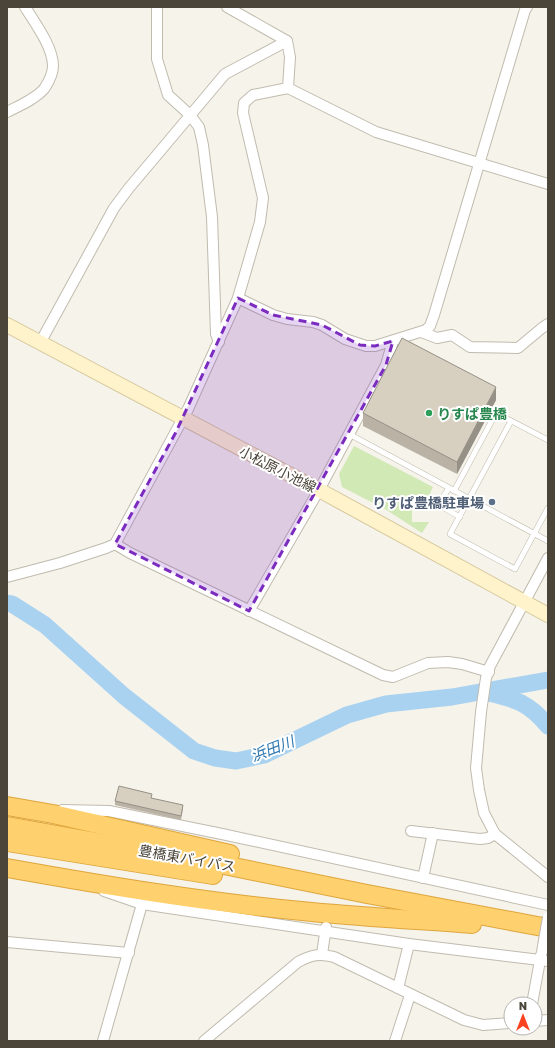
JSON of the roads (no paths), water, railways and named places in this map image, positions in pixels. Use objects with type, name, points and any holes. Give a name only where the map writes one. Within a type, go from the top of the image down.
[{"type":"highway","points":[[7,806],[53,814],[343,881],[395,899]]},
{"type":"highway","name":"豊橋東バイパス","points":[[7,826],[219,864],[548,928]]},
{"type":"highway","name":"豊橋東バイパス","points":[[7,842],[214,875],[367,894]]},
{"type":"highway","points":[[7,868],[97,884],[312,912],[485,925],[548,932]]},
{"type":"main road","name":"小松原小池線","points":[[7,325],[182,419],[319,490],[548,615]]},
{"type":"street","points":[[7,112],[25,103],[43,90],[49,81],[53,66],[49,48],[26,7]]},
{"type":"street","points":[[157,7],[157,59],[168,95],[190,115],[199,127],[203,146],[212,217],[216,334],[219,342]]},
{"type":"street","points":[[227,7],[287,41],[290,57],[288,88]]},
{"type":"street","points":[[238,298],[273,315],[322,325],[345,339],[360,345],[375,346],[421,332],[430,326],[527,7]]},
{"type":"street","points":[[40,343],[114,208],[190,115],[225,74],[287,41]]},
{"type":"street","points":[[7,577],[60,563],[115,544],[188,409],[238,298],[260,222],[263,198],[243,113],[244,103],[253,95],[288,88],[376,132],[548,184]]},
{"type":"street","points":[[421,332],[437,338],[452,335],[470,347],[518,348],[548,324]]},
{"type":"street","points":[[249,611],[319,490],[386,365],[393,341]]},
{"type":"street","points":[[115,544],[130,553],[383,675],[393,677],[428,663],[448,662],[462,664],[487,675]]},
{"type":"street","points":[[548,558],[490,666],[487,675],[481,712],[476,768],[478,790],[484,813],[495,834],[548,877]]},
{"type":"street","points":[[53,814],[63,809],[109,811],[222,834],[338,863],[423,878],[548,905]]},
{"type":"street","points":[[411,831],[480,839],[488,838],[495,834]]},
{"type":"street","points":[[423,878],[433,834]]},
{"type":"street","points":[[97,884],[106,892],[142,904],[326,930],[408,944],[543,958]]},
{"type":"street","points":[[104,1041],[142,904]]},
{"type":"street","points":[[534,996],[543,958],[548,917]]},
{"type":"street","points":[[322,954],[326,930]]},
{"type":"street","points":[[7,942],[129,952]]},
{"type":"street","points":[[398,988],[408,944]]},
{"type":"street","points":[[204,1041],[298,962],[307,957],[322,954],[334,957],[474,1024],[503,1024]]},
{"type":"street","points":[[395,1041],[410,994]]},
{"type":"lane","points":[[454,491],[496,413],[548,440]]},
{"type":"lane","points":[[511,421],[450,534],[515,569],[548,508]]},
{"type":"lane","points":[[349,434],[548,541]]},
{"type":"lane","points":[[449,488],[443,498],[444,508],[460,517]]},
{"type":"waterway","name":"浜田川","points":[[7,603],[12,604],[45,625],[124,696],[194,751],[215,758],[236,761],[264,755],[347,715],[386,704],[452,697],[548,680]]},
{"type":"waterway","name":"浜田川","points":[[488,693],[507,697],[521,703],[535,712],[548,726]]},
{"type":"place","name":"りすぱ豊橋","points":[[429,413]]},
{"type":"place","name":"りすぱ豊橋駐車場","points":[[492,502]]}]
